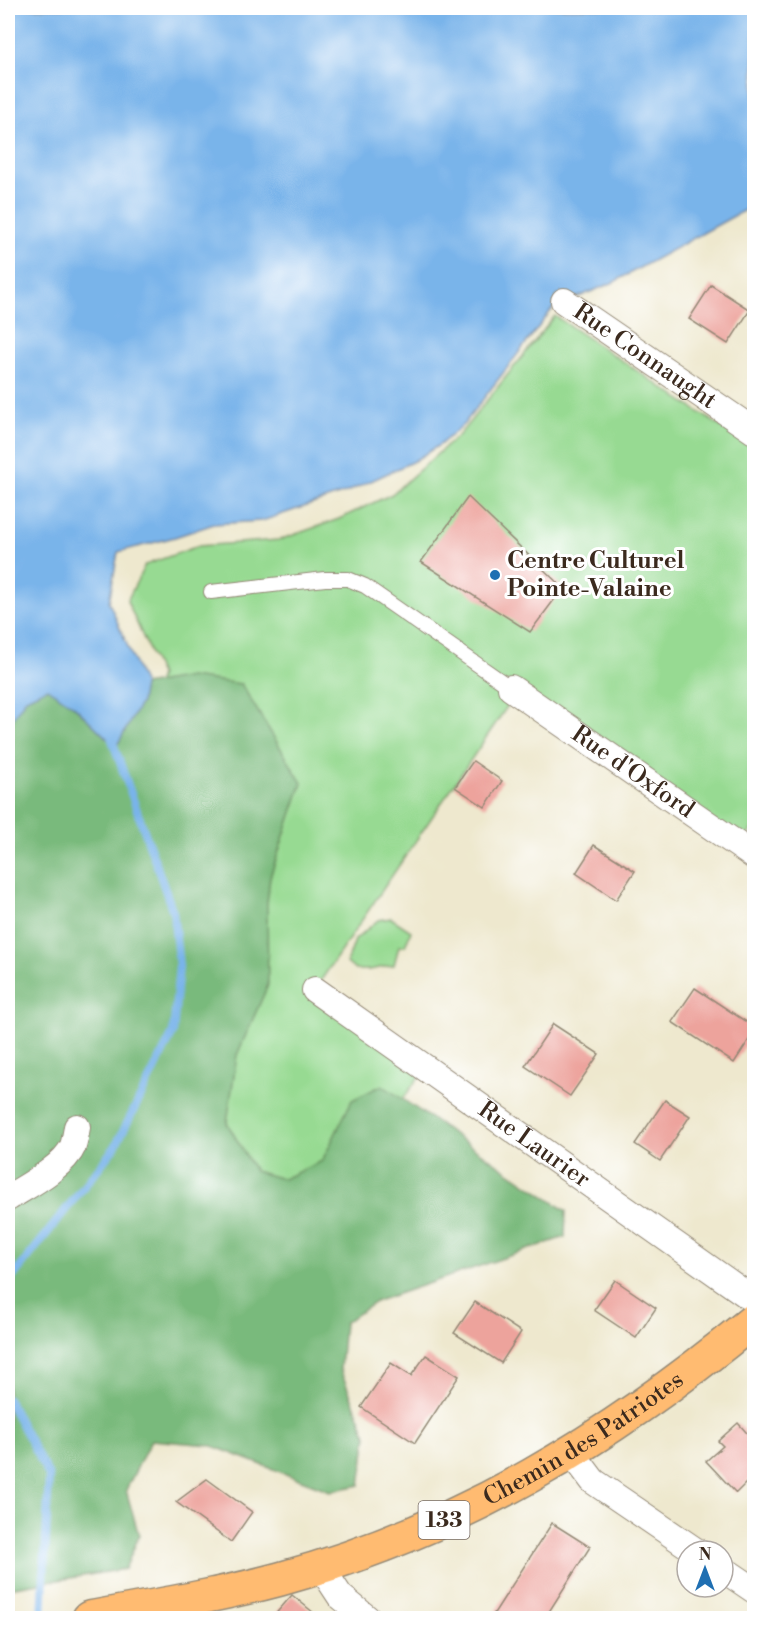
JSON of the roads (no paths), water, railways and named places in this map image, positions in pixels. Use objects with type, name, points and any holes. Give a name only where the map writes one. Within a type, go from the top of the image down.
[{"type":"main road","name":"Chemin des Patriotes","points":[[89,1618],[225,1593],[321,1567],[381,1546],[451,1516],[494,1496],[572,1453],[660,1394],[754,1320]]},
{"type":"street","name":"Rue Connaught","points":[[564,301],[754,431]]},
{"type":"street","name":"Rue d'Oxford","points":[[511,688],[754,856]]},
{"type":"street","name":"Rue Laurier","points":[[315,990],[754,1300]]},
{"type":"street","points":[[8,1198],[59,1163],[73,1147],[77,1127]]},
{"type":"street","points":[[572,1453],[593,1481],[678,1539]]},
{"type":"street","points":[[321,1567],[340,1596],[367,1618]]},
{"type":"street","points":[[735,1577],[754,1590]]},
{"type":"lane","points":[[211,592],[325,579],[348,579],[365,586],[511,688]]},
{"type":"water","points":[[8,8],[754,8],[754,205],[614,282],[557,303],[464,424],[441,444],[414,461],[345,493],[262,521],[214,524],[118,552],[109,602],[144,685],[141,702],[116,747],[74,706],[47,688],[26,698],[8,726]]},
{"type":"waterway","points":[[8,1283],[115,1147],[173,1033],[179,966],[173,912],[111,737]]},
{"type":"waterway","points":[[8,1400],[49,1476],[42,1618]]},
{"type":"place","name":"Centre Culturel Pointe-Valaine","points":[[495,575]]}]
